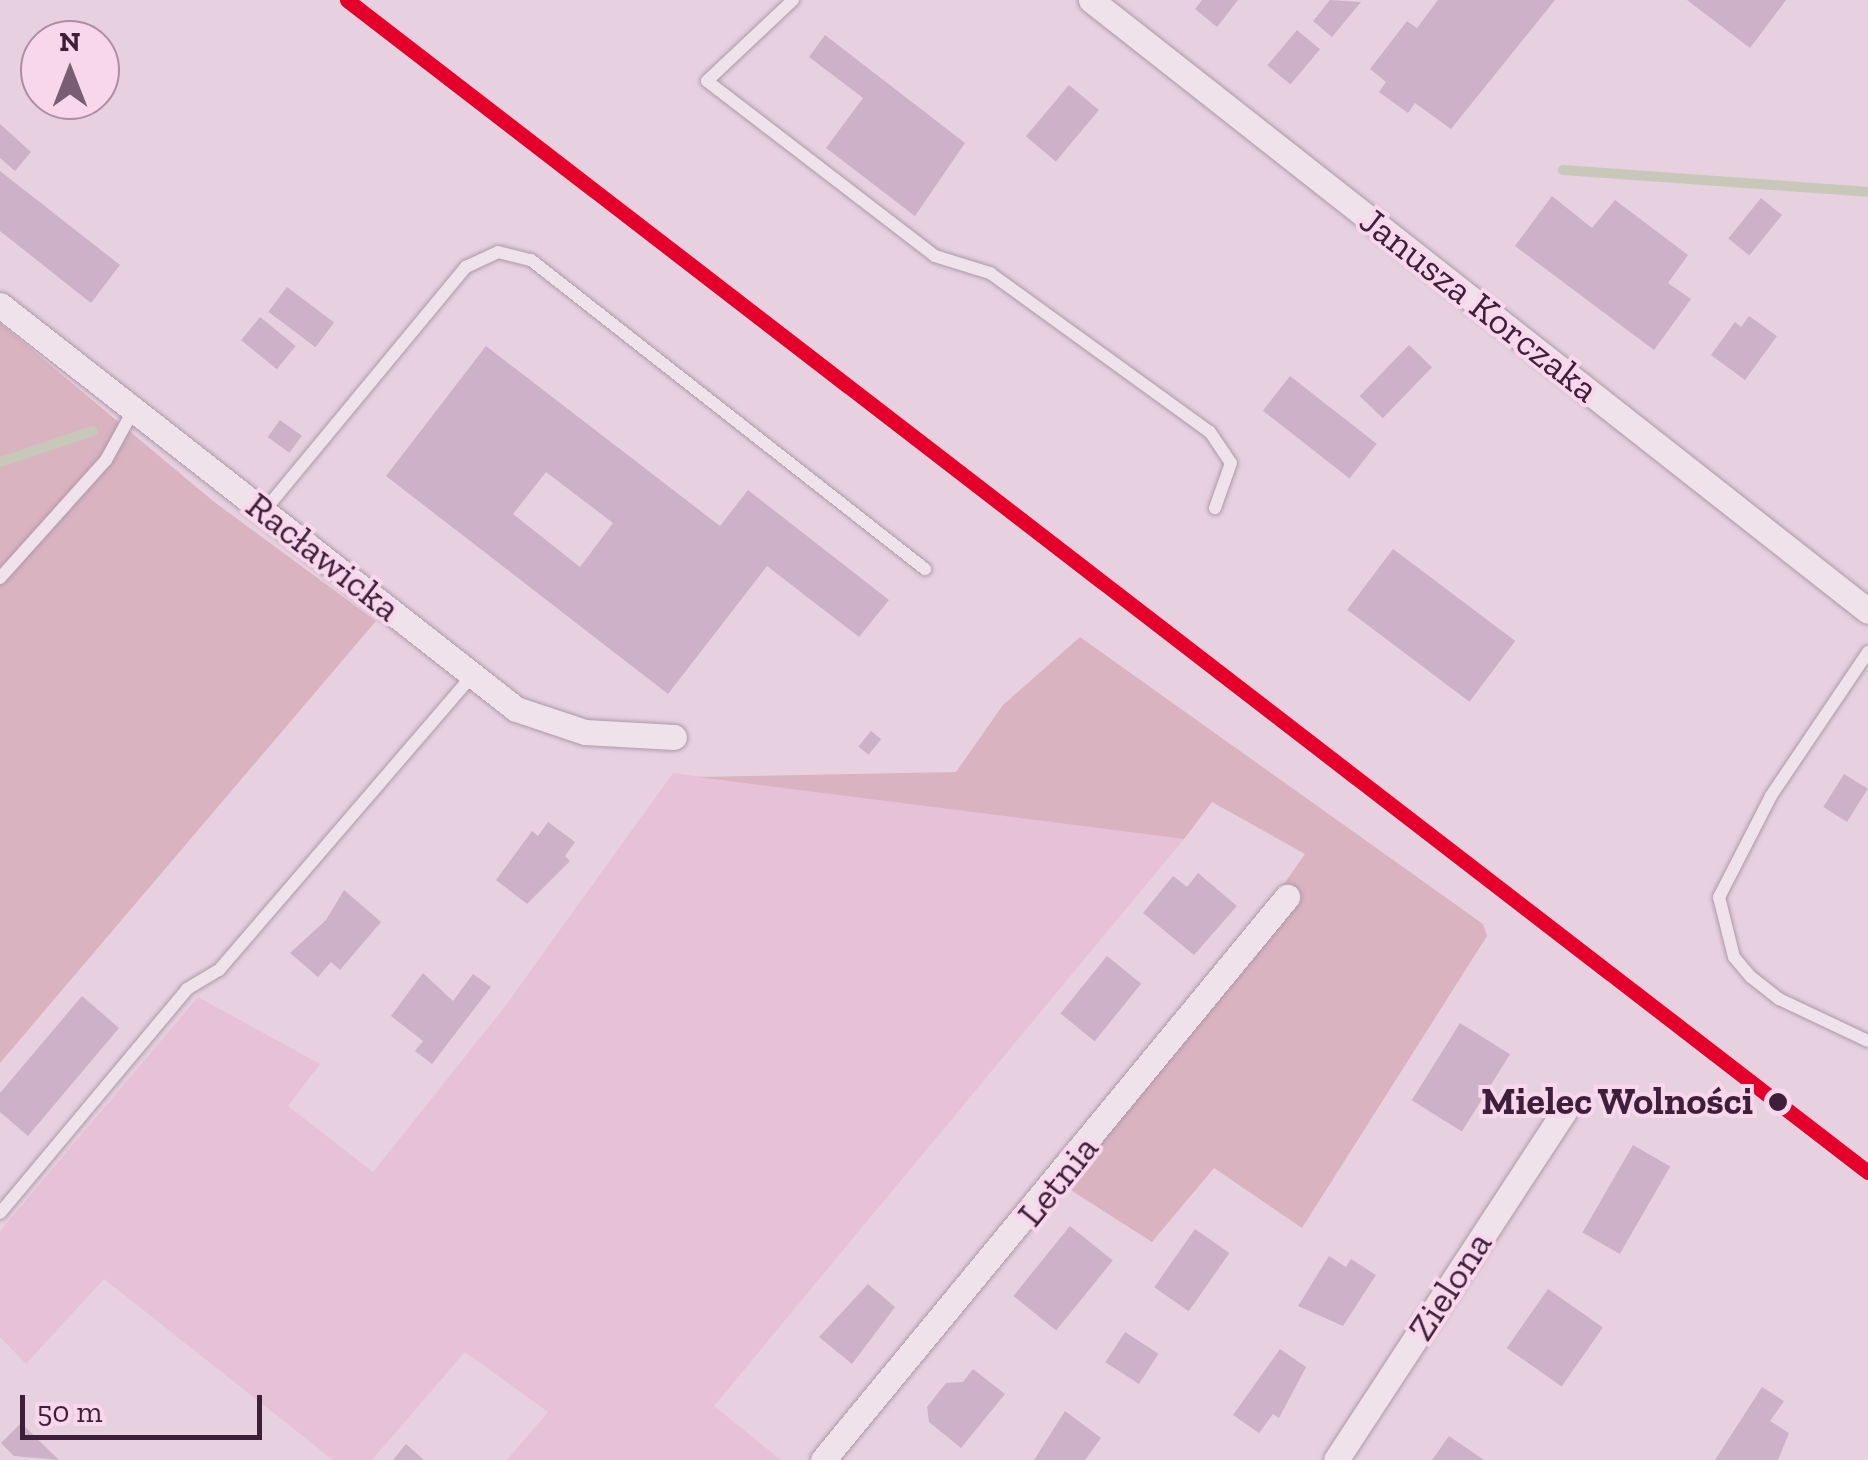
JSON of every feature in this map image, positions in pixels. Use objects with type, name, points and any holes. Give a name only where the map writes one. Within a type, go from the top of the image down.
[{"type":"street","name":"Janusza Korczaka","points":[[1091,0],[1868,610]]},
{"type":"street","name":"Racławicka","points":[[0,305],[516,709],[551,724],[674,738]]},
{"type":"street","name":"Letnia","points":[[823,1460],[1287,897]]},
{"type":"street","name":"Zielona","points":[[1336,1460],[1564,1112]]},
{"type":"lane","points":[[793,0],[707,81],[935,256],[990,273],[1210,432],[1232,463],[1215,508]]},
{"type":"lane","points":[[264,511],[466,267],[498,252],[531,260],[924,569]]},
{"type":"lane","points":[[0,578],[106,460],[134,410]]},
{"type":"lane","points":[[1868,652],[1771,796],[1719,897],[1734,958],[1750,977],[1779,998],[1868,1040]]},
{"type":"lane","points":[[0,1213],[187,989],[219,970],[473,675]]},
{"type":"shaded area","points":[[0,323],[213,501],[376,621],[0,1063]]},
{"type":"shaded area","points":[[1080,637],[1483,924],[1487,936],[1302,1228],[1214,1168],[1152,1242],[1069,1189],[1305,854],[1212,802],[1184,839],[698,777],[956,772],[1003,705]]},
{"type":"shaded area","points":[[673,773],[1184,839],[714,1406],[781,1460],[507,1460],[548,1412],[465,1352],[372,1460],[333,1460],[104,1279],[26,1364],[0,1337],[0,1231],[198,997],[320,1064],[288,1106],[373,1172],[503,1009]]},
{"type":"building","points":[[1202,0],[1238,0],[1217,27],[1195,9]]},
{"type":"building","points":[[1330,0],[1361,2],[1332,37],[1313,21]]},
{"type":"building","points":[[1438,0],[1555,0],[1451,129],[1415,103],[1408,113],[1379,92],[1386,82],[1370,69],[1407,21],[1417,28]]},
{"type":"building","points":[[1687,0],[1786,0],[1750,48]]},
{"type":"building","points":[[1297,30],[1320,49],[1290,85],[1267,65]]},
{"type":"building","points":[[825,35],[965,143],[915,216],[826,148],[863,98],[809,57]]},
{"type":"building","points":[[1069,85],[1099,110],[1056,161],[1026,136]]},
{"type":"building","points":[[0,124],[31,152],[15,171],[0,158]]},
{"type":"building","points":[[0,171],[120,265],[91,303],[0,231]]},
{"type":"building","points":[[1552,196],[1592,228],[1615,200],[1688,255],[1668,283],[1691,299],[1654,350],[1515,246]]},
{"type":"building","points":[[1761,198],[1782,215],[1749,255],[1728,238]]},
{"type":"building","points":[[287,287],[334,323],[315,347],[268,312]]},
{"type":"building","points":[[1749,316],[1777,336],[1745,380],[1711,355],[1735,322],[1741,327]]},
{"type":"building","points":[[260,317],[296,346],[277,369],[241,340]]},
{"type":"building","points":[[1409,345],[1432,367],[1383,418],[1360,396]]},
{"type":"building","points":[[486,346],[720,526],[748,490],[889,600],[859,637],[767,566],[668,694],[386,476]],"holes":[[[546,472],[613,523],[580,567],[513,514]]]},
{"type":"building","points":[[1290,376],[1377,444],[1350,478],[1263,411]]},
{"type":"building","points":[[280,420],[302,436],[289,453],[268,437]]},
{"type":"building","points":[[1393,549],[1515,641],[1469,702],[1347,610]]},
{"type":"building","points":[[871,731],[881,739],[869,755],[858,747]]},
{"type":"building","points":[[1844,774],[1868,789],[1847,822],[1823,807]]},
{"type":"building","points":[[548,822],[575,842],[565,856],[570,861],[527,904],[496,880],[532,831],[538,836]]},
{"type":"building","points":[[1198,873],[1237,906],[1194,955],[1143,913],[1173,876],[1187,887]]},
{"type":"building","points":[[344,890],[381,922],[340,970],[331,962],[318,977],[290,953],[326,920]]},
{"type":"building","points":[[1107,956],[1141,984],[1095,1041],[1060,1014]]},
{"type":"building","points":[[423,973],[453,1001],[473,974],[491,987],[432,1064],[415,1051],[423,1041],[391,1016]]},
{"type":"building","points":[[82,996],[119,1028],[28,1136],[0,1112],[0,1093]]},
{"type":"building","points":[[1460,1023],[1510,1054],[1462,1131],[1412,1100]]},
{"type":"building","points":[[1633,1145],[1670,1166],[1620,1254],[1582,1232]]},
{"type":"building","points":[[1070,1226],[1113,1261],[1056,1331],[1013,1296]]},
{"type":"building","points":[[1195,1229],[1229,1253],[1189,1311],[1154,1287]]},
{"type":"building","points":[[1329,1256],[1346,1267],[1351,1259],[1376,1275],[1343,1326],[1298,1306]]},
{"type":"building","points":[[868,1284],[895,1307],[852,1364],[819,1337]]},
{"type":"building","points":[[1548,1289],[1603,1327],[1562,1386],[1507,1348]]},
{"type":"building","points":[[1125,1332],[1159,1354],[1139,1384],[1105,1362]]},
{"type":"building","points":[[1280,1349],[1306,1367],[1279,1418],[1273,1414],[1259,1433],[1233,1415]]},
{"type":"building","points":[[973,1369],[1005,1394],[961,1448],[929,1422],[927,1407],[946,1383],[963,1382]]},
{"type":"building","points":[[1762,1387],[1784,1401],[1770,1421],[1789,1433],[1778,1460],[1715,1460]]},
{"type":"building","points":[[1065,1411],[1101,1438],[1085,1460],[1034,1460]]},
{"type":"building","points":[[21,1423],[59,1460],[14,1456],[1,1443]]},
{"type":"building","points":[[1449,1436],[1484,1460],[1432,1460]]},
{"type":"building","points":[[406,1444],[424,1460],[393,1460]]},
{"type":"waterway","points":[[1563,170],[1868,192]]},
{"type":"waterway","points":[[0,462],[93,431]]},
{"type":"transit line","points":[[347,0],[1868,1172]]},
{"type":"place","name":"Mielec Wolności","points":[[1778,1102]]}]
